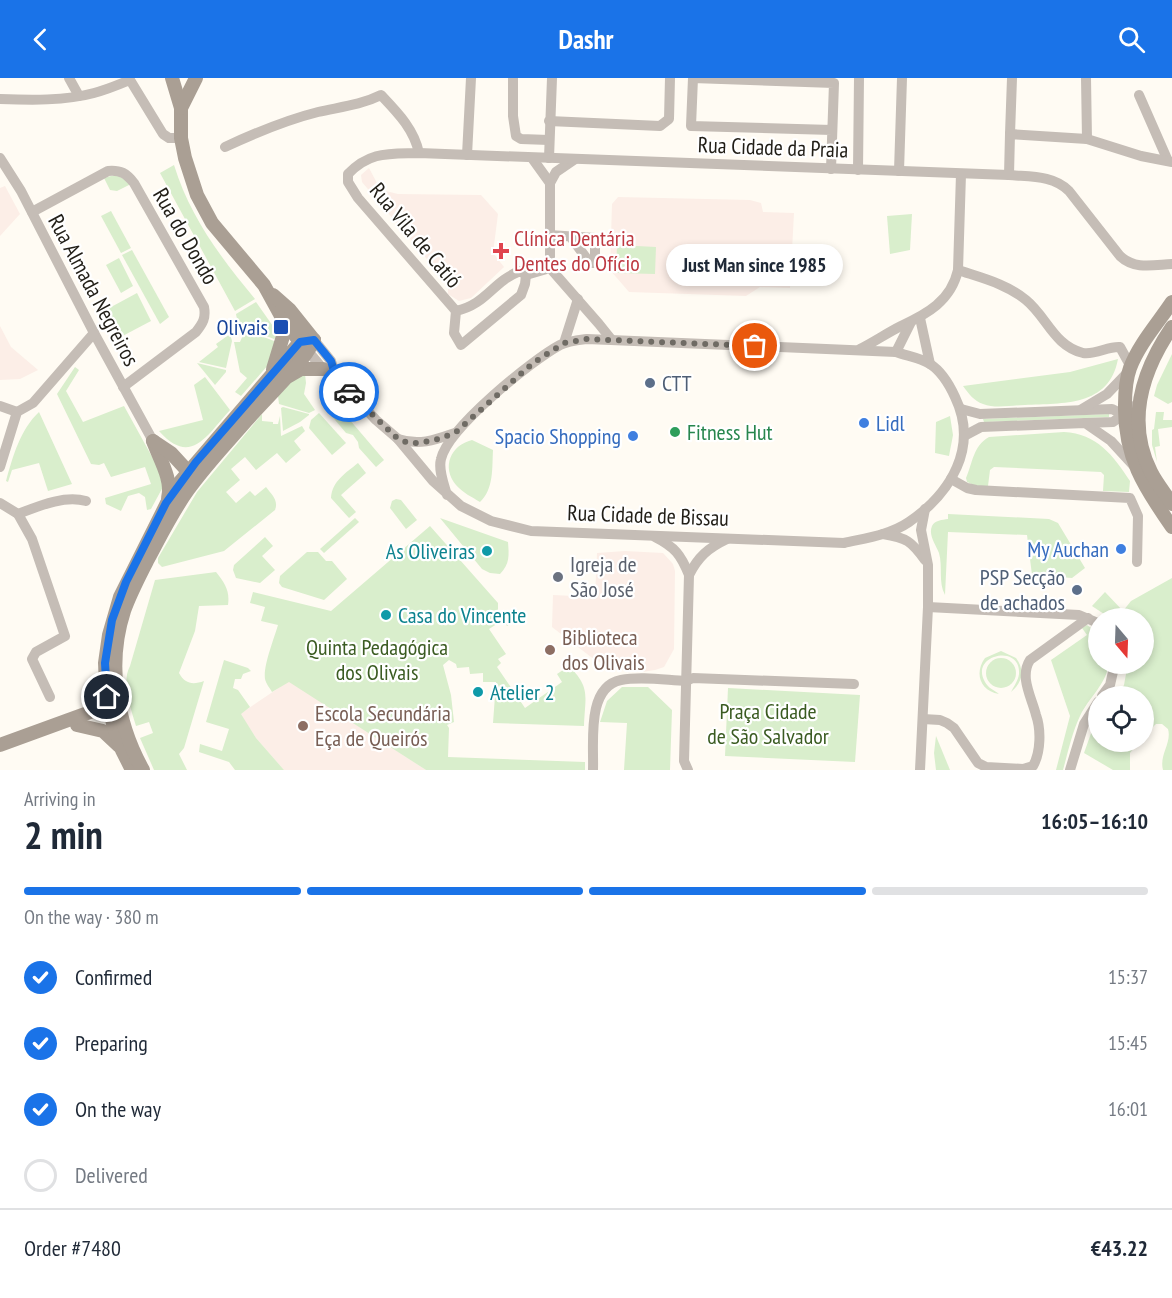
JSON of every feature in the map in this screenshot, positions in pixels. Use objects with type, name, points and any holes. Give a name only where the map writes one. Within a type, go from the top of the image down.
[{"type":"main road","name":"Rua Cidade de Bissau","points":[[172,78],[181,108],[182,138],[189,174],[204,209],[212,223],[268,291],[290,310],[308,345]]},
{"type":"main road","name":"Rua Cidade de Bissau","points":[[181,108],[196,78]]},
{"type":"main road","name":"Rua Cidade de Bissau","points":[[268,291],[280,316],[308,345]]},
{"type":"main road","points":[[1172,302],[1130,368],[1125,414],[1126,435],[1134,466],[1149,495],[1172,527]]},
{"type":"main road","points":[[276,379],[284,333],[280,316]]},
{"type":"main road","points":[[1172,327],[1152,359],[1146,374],[1140,402],[1139,426],[1145,457],[1151,473],[1172,504]]},
{"type":"main road","points":[[166,503],[308,345]]},
{"type":"main road","points":[[143,770],[113,710],[116,682],[115,659],[124,611],[190,476],[212,443],[276,379],[301,369],[323,369]]},
{"type":"main road","points":[[153,441],[165,456],[190,476]]},
{"type":"main road","points":[[165,456],[191,454],[212,443]]},
{"type":"main road","points":[[76,721],[95,699],[101,687],[109,635],[120,597],[166,503],[170,488],[165,456]]},
{"type":"main road","points":[[105,672],[122,748],[132,770]]},
{"type":"main road","points":[[0,745],[113,710]]},
{"type":"main road","points":[[76,721],[103,731],[122,748]]},
{"type":"street","points":[[69,78],[79,96]]},
{"type":"street","points":[[467,155],[471,78]]},
{"type":"street","points":[[513,78],[513,116],[516,136],[521,139],[549,140]]},
{"type":"street","points":[[549,158],[552,78]]},
{"type":"street","points":[[549,121],[660,126],[669,119],[669,78]]},
{"type":"street","points":[[831,169],[834,83],[693,78],[691,126],[832,130]]},
{"type":"street","points":[[858,170],[859,78]]},
{"type":"street","points":[[899,171],[902,78]]},
{"type":"street","points":[[1009,175],[1012,78]]},
{"type":"street","points":[[1086,78],[1087,139]]},
{"type":"street","points":[[0,99],[79,96],[130,80],[163,134],[171,139],[182,138]]},
{"type":"street","points":[[1139,95],[1170,162]]},
{"type":"street","points":[[225,147],[285,122],[316,112],[364,103],[381,96],[398,113],[416,138],[419,153]]},
{"type":"street","points":[[1010,134],[1087,139],[1141,156],[1170,162]]},
{"type":"street","name":"Rua Cidade da Praia","points":[[348,182],[348,174],[359,162],[372,156],[419,153],[1009,175],[1052,179],[1061,182],[1128,264],[1140,266],[1172,264]]},
{"type":"street","name":"Rua Almada Negreiros","points":[[0,158],[32,212],[153,441]]},
{"type":"street","points":[[532,158],[550,183]]},
{"type":"street","points":[[575,159],[556,172],[550,183],[550,268],[610,339]]},
{"type":"street","name":"Rua do Dondo","points":[[32,212],[108,171],[118,170],[127,174],[204,307],[203,322],[196,332],[123,387]]},
{"type":"street","points":[[859,350],[915,320],[944,299],[951,291],[958,270],[961,174]]},
{"type":"street","name":"Rua Vila de Catió","points":[[348,182],[358,198],[456,311],[454,333],[460,345],[521,295],[526,274]]},
{"type":"street","points":[[549,235],[570,236]]},
{"type":"street","name":"Rua Vila de Catió","points":[[456,311],[478,303],[506,276],[520,270],[526,274],[550,268]]},
{"type":"street","points":[[958,270],[1014,291],[1039,313],[1055,336],[1065,345],[1086,353],[1120,347],[1130,368],[1107,394],[1082,409]]},
{"type":"street","points":[[564,343],[578,300]]},
{"type":"street","points":[[896,352],[915,320]]},
{"type":"street","points":[[915,320],[930,364]]},
{"type":"street","points":[[0,467],[17,412],[33,403],[94,333]]},
{"type":"street","points":[[447,495],[441,471],[441,460],[455,433],[533,363],[564,343],[587,339],[610,339],[896,352],[930,364]]},
{"type":"street","name":"Rua Cidade de Bissau","points":[[308,345],[323,369],[336,377],[376,420],[398,439],[447,495],[472,513],[509,527],[531,531],[844,543],[883,534],[907,523],[926,509],[939,495],[959,464],[964,436],[961,409],[952,390],[930,364]]},
{"type":"street","name":"Rua Cidade de Bissau","points":[[308,345],[331,361],[336,377]]},
{"type":"street","points":[[964,436],[981,427],[1113,422],[1140,402]]},
{"type":"street","points":[[0,406],[17,412]]},
{"type":"street","points":[[961,409],[980,414],[1112,409],[1125,414],[1139,426]]},
{"type":"street","points":[[1085,423],[1111,441],[1134,466]]},
{"type":"street","points":[[398,439],[418,443],[455,433]]},
{"type":"street","points":[[951,478],[967,488],[976,490],[1130,498],[1138,516],[1137,562]]},
{"type":"street","points":[[18,514],[38,506],[74,498],[86,501]]},
{"type":"street","points":[[0,502],[18,514],[32,539],[65,636],[36,652],[32,658],[50,697]]},
{"type":"street","points":[[920,770],[928,607],[928,566],[921,530],[926,509]]},
{"type":"street","points":[[883,534],[904,538],[914,545],[928,566]]},
{"type":"street","points":[[652,536],[670,545],[682,558],[689,575],[684,761],[688,770]]},
{"type":"street","points":[[689,575],[697,560],[710,547],[728,539]]},
{"type":"street","points":[[928,607],[1079,615],[1088,619]]},
{"type":"street","points":[[923,719],[940,720],[947,723],[954,729],[978,763],[986,767],[1023,769],[1033,766],[1039,749],[1037,717],[1028,691],[1027,665],[1030,660],[1088,624]]},
{"type":"street","points":[[593,770],[596,704],[605,688],[622,680],[686,681],[693,678],[854,684]]},
{"type":"street","points":[[1070,770],[1088,718]]},
{"type":"shaded area","points":[[369,168],[378,185],[386,191],[398,194],[481,195],[498,214],[493,253],[504,267],[471,298],[459,301],[448,294],[448,284],[362,182],[361,175]]},
{"type":"shaded area","points":[[5,186],[20,214],[0,236],[0,188]]},
{"type":"shaded area","points":[[618,197],[750,200],[761,203],[763,212],[794,213],[790,288],[760,287],[746,296],[629,292],[610,270],[612,204]]},
{"type":"shaded area","points":[[0,326],[11,347],[38,370],[20,379],[0,380]]},
{"type":"shaded area","points":[[625,551],[663,553],[673,564],[675,571],[674,649],[664,667],[655,670],[642,672],[611,669],[591,657],[552,627],[553,595],[595,597],[597,553]]},
{"type":"shaded area","name":"Escola Secundária Eça de Queirós","points":[[289,681],[426,770],[284,770],[256,738],[240,714]]},
{"type":"green space","points":[[174,165],[189,202],[208,236],[255,299],[235,311],[160,173]]},
{"type":"green space","points":[[119,176],[131,184],[117,191],[110,190],[104,178]]},
{"type":"green space","points":[[111,211],[131,248],[121,253],[101,216]]},
{"type":"green space","points":[[912,214],[910,250],[890,254],[887,216]]},
{"type":"green space","points":[[617,245],[656,247],[655,274],[616,273]]},
{"type":"green space","points":[[132,250],[169,317],[160,324],[122,255]]},
{"type":"green space","points":[[119,258],[133,286],[121,293],[106,265]]},
{"type":"green space","points":[[137,293],[151,321],[115,340],[100,313]]},
{"type":"green space","points":[[256,302],[275,329],[276,338],[238,325],[236,314]]},
{"type":"green space","points":[[238,327],[274,341],[275,344],[269,364],[241,396],[235,392],[247,378],[240,372],[234,342],[240,342],[243,335],[236,329]]},
{"type":"green space","points":[[230,334],[232,341],[226,368],[199,362],[218,347],[216,344]]},
{"type":"green space","points":[[1172,354],[1172,402],[1168,404],[1154,396]]},
{"type":"green space","points":[[1118,359],[1113,375],[1105,386],[1095,394],[1069,402],[993,406],[974,399],[963,386],[1070,372]]},
{"type":"green space","points":[[197,363],[226,370],[226,372],[215,385]]},
{"type":"green space","points":[[75,367],[79,370],[66,391],[83,422],[124,406],[161,473],[164,485],[151,509],[147,510],[145,497],[139,493],[128,496],[121,511],[106,504],[105,498],[151,484],[145,467],[111,477],[104,463],[91,464],[57,394]]},
{"type":"green space","points":[[305,374],[304,394],[315,410],[309,413],[279,404],[278,396],[294,379]]},
{"type":"green space","points":[[205,377],[230,410],[198,443],[189,447],[180,446],[159,431],[203,420],[194,385]]},
{"type":"green space","points":[[337,397],[349,419],[384,460],[376,467],[359,448],[353,435],[346,433],[325,408]]},
{"type":"green space","points":[[281,408],[309,415],[283,431]]},
{"type":"green space","points":[[39,412],[72,484],[48,491],[39,463],[12,470],[8,482],[6,481],[22,435]]},
{"type":"green space","points":[[1156,412],[1164,412],[1163,420],[1172,420],[1172,427],[1158,429],[1160,446],[1155,447],[1157,462],[1152,445],[1152,430]]},
{"type":"green space","points":[[319,413],[346,443],[332,455],[309,428],[311,420]]},
{"type":"green space","points":[[262,414],[262,421],[273,422],[273,424],[278,424],[280,416],[281,436],[302,426],[305,431],[294,441],[301,450],[286,463],[277,453],[256,470],[245,457],[231,469],[240,480],[226,492],[236,503],[250,491],[255,496],[266,487],[275,500],[275,510],[224,551],[162,567],[158,563],[158,558],[197,492]]},
{"type":"green space","points":[[1109,414],[1109,417],[984,422],[983,419]]},
{"type":"green space","points":[[950,416],[953,435],[949,456],[935,453],[936,422]]},
{"type":"green space","points":[[1064,432],[1086,437],[1103,448],[1130,481],[1129,492],[1103,491],[1104,475],[1101,472],[994,467],[990,470],[988,486],[976,486],[967,482],[966,478],[974,455],[989,437]]},
{"type":"green space","points":[[472,440],[493,450],[490,485],[480,502],[456,485],[449,471],[450,458],[454,452]]},
{"type":"green space","points":[[358,463],[366,473],[341,495],[356,512],[349,518],[331,498],[340,478]]},
{"type":"green space","points":[[401,500],[417,520],[406,529],[390,508],[392,501]]},
{"type":"green space","points":[[948,514],[1049,519],[1058,523],[1085,568],[1072,578],[1032,575],[1027,535],[948,532],[945,595],[939,553],[931,529],[935,523],[948,519]]},
{"type":"green space","points":[[355,518],[359,522],[324,553],[320,549]]},
{"type":"green space","points":[[440,518],[508,542],[507,563],[500,574],[482,569]]},
{"type":"green space","name":"Quinta Pedagógica dos Olivais","points":[[430,526],[498,603],[498,613],[510,614],[517,619],[507,626],[503,620],[489,629],[506,654],[498,659],[501,663],[497,667],[525,708],[562,682],[557,674],[569,666],[581,680],[585,693],[584,726],[493,723],[496,682],[483,682],[483,673],[470,674],[469,667],[457,668],[456,664],[449,660],[443,665],[451,695],[454,722],[447,725],[449,728],[448,757],[585,762],[585,770],[426,770],[289,682],[272,692],[265,674],[278,625],[261,621],[265,607],[250,603],[253,592],[331,611]]},
{"type":"green space","points":[[265,537],[273,546],[262,556],[275,570],[260,583],[236,578],[234,565]]},
{"type":"green space","points":[[307,552],[318,552],[326,561],[332,561],[347,579],[324,600],[282,587],[279,583],[280,576]]},
{"type":"green space","points":[[216,572],[226,587],[228,605],[199,606],[195,631],[179,673],[190,683],[204,681],[184,748],[179,754],[187,770],[154,770],[140,738],[153,733],[149,722],[136,726],[126,680],[155,580]]},
{"type":"green space","points":[[1172,578],[1172,770],[1163,770],[1163,759],[1169,734],[1168,729],[1162,724],[1154,726],[1154,686],[1123,686],[1126,674],[1154,674],[1154,608],[1125,608],[1131,601]]},
{"type":"green space","points":[[1105,592],[1120,608],[1092,606]]},
{"type":"green space","points":[[1088,626],[1088,674],[1106,674],[1100,686],[1088,686],[1088,703],[1077,722],[1063,770],[1056,770],[1070,716],[1051,660],[1087,635],[1082,628]]},
{"type":"green space","points":[[1001,651],[1016,658],[1022,671],[1018,684],[1011,692],[1019,674],[1017,664],[1012,658],[1005,656],[989,659],[982,673],[986,684],[999,694],[983,685],[980,670],[985,658]]},
{"type":"green space","points":[[1001,658],[1007,659],[1015,667],[1015,679],[1007,687],[1001,688],[995,687],[987,679],[986,673],[987,667],[995,659]]},
{"type":"green space","points":[[224,660],[251,671],[243,674],[241,679],[235,679],[233,688],[238,690],[250,707],[241,714],[256,738],[284,770],[235,770],[229,762],[199,752],[200,744],[222,751],[229,729],[206,722]]},
{"type":"green space","points":[[622,687],[648,687],[672,710],[670,770],[624,770],[627,723],[600,722],[607,701]]},
{"type":"green space","name":"Praça Cidade de São Salvador","points":[[728,688],[860,695],[855,762],[725,756]]},
{"type":"green space","points":[[936,736],[950,770],[936,770],[934,753]]},
{"type":"green space","points":[[1088,742],[1088,752],[1131,752],[1130,770],[1113,770],[1084,753]]},
{"type":"way so far","points":[[349,392],[398,439],[418,443],[455,433],[517,376],[564,343],[587,339],[610,339],[755,346]]},
{"type":"place","name":"Clínica Dentária Dentes do Ofício","points":[[501,251]]},
{"type":"place","name":"Olivais","points":[[281,327]]},
{"type":"place","name":"Just Man since 1985","points":[[755,346]]},
{"type":"place","name":"CTT","points":[[650,383]]},
{"type":"place","name":"Lidl","points":[[864,423]]},
{"type":"place","name":"Fitness Hut","points":[[675,432]]},
{"type":"place","name":"Spacio Shopping","points":[[633,436]]},
{"type":"place","name":"My Auchan","points":[[1121,549]]},
{"type":"place","name":"As Oliveiras","points":[[487,551]]},
{"type":"place","name":"Igreja de São José","points":[[558,577]]},
{"type":"place","name":"PSP Secção de achados","points":[[1077,590]]},
{"type":"place","name":"Casa do Vincente","points":[[386,615]]},
{"type":"place","name":"Biblioteca dos Olivais","points":[[550,650]]},
{"type":"place","name":"Atelier 2","points":[[478,692]]},
{"type":"place","name":"Escola Secundária Eça de Queirós","points":[[303,726]]},
{"type":"route","points":[[107,697],[106,654],[112,620],[126,582],[166,503],[179,483],[300,342],[314,340],[331,361],[336,377],[349,392]]}]
